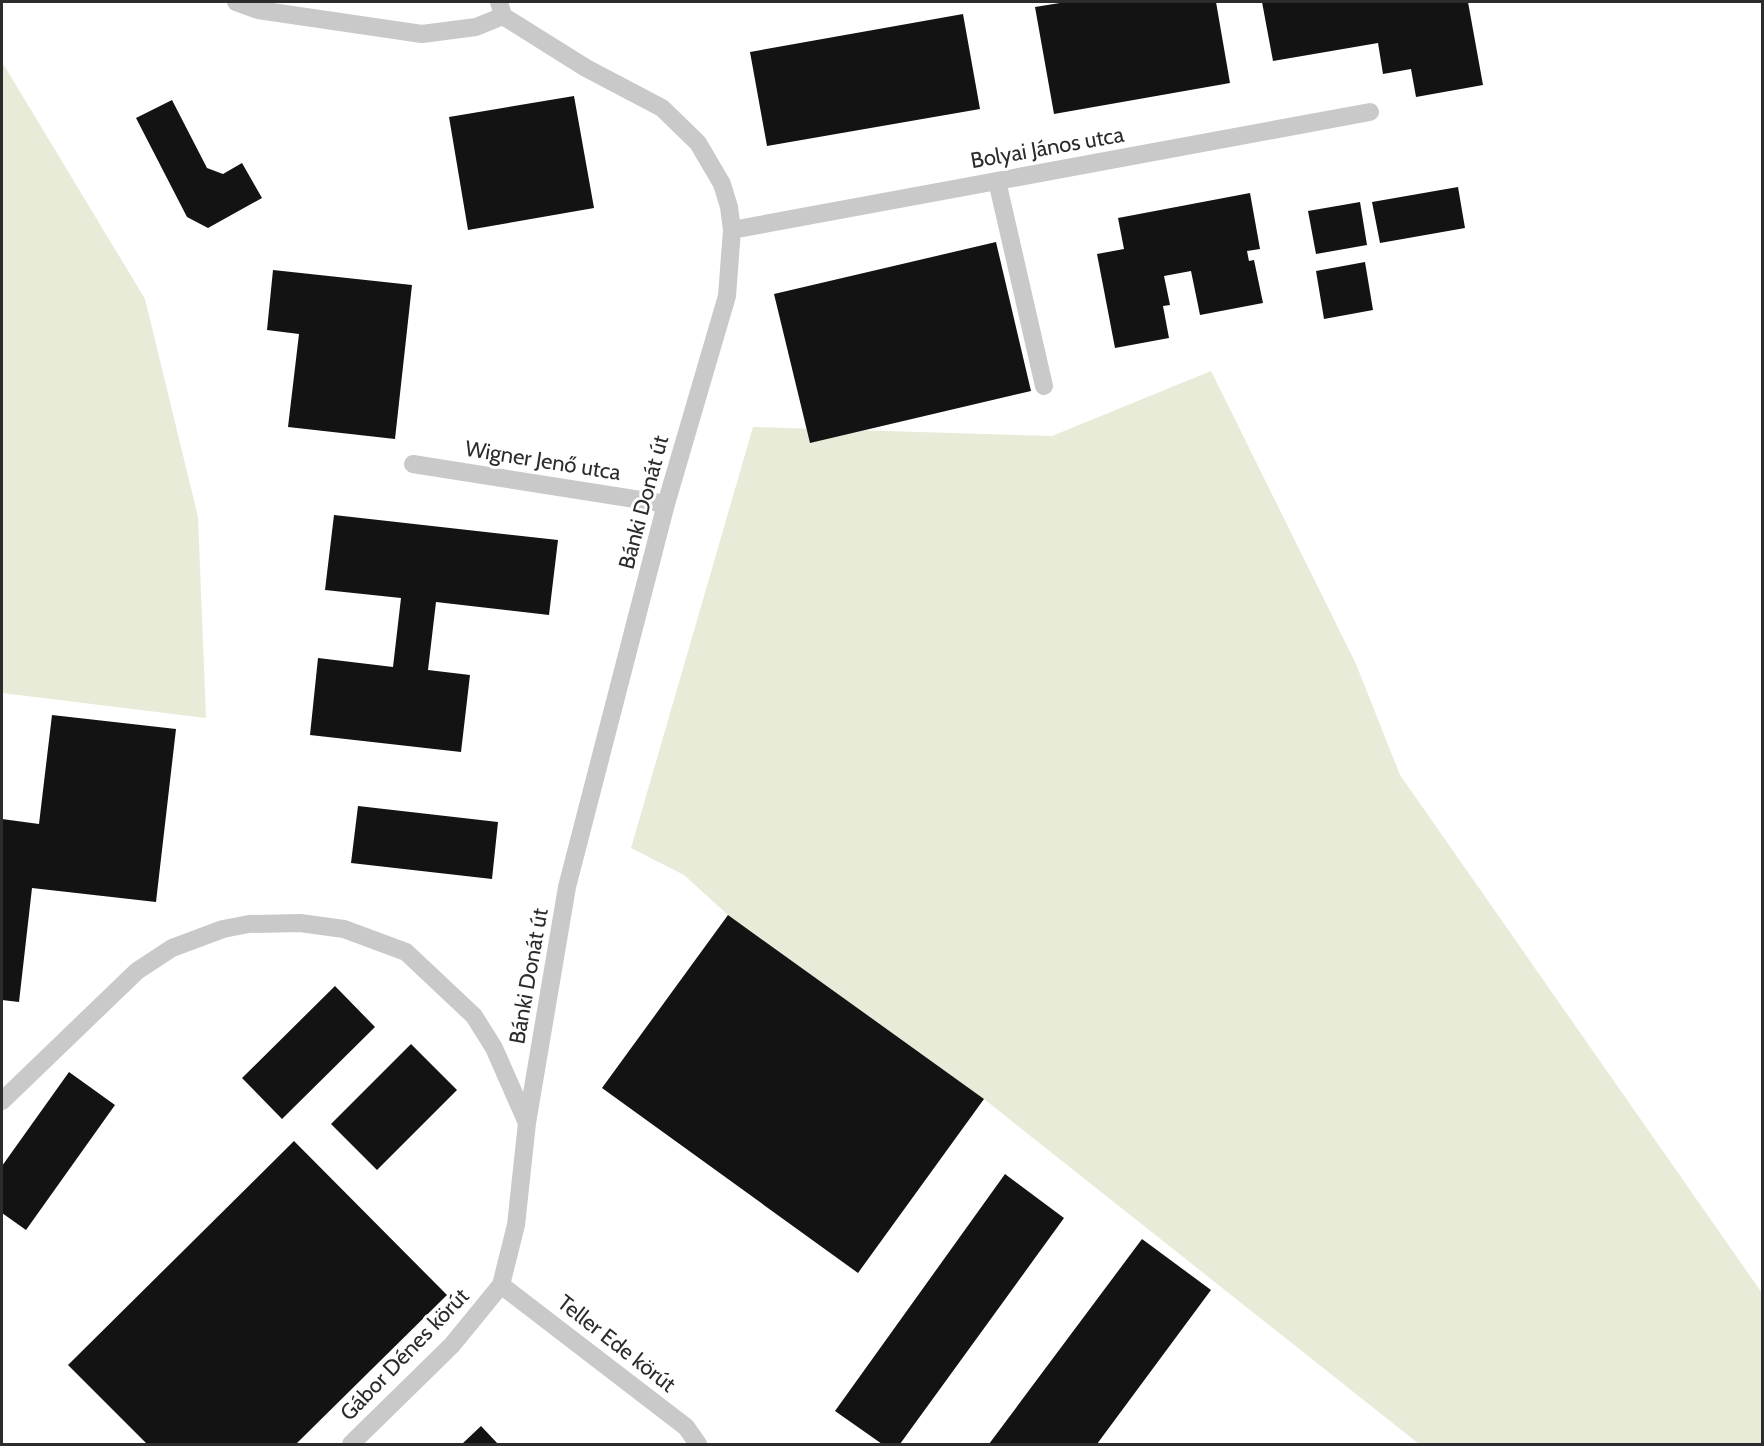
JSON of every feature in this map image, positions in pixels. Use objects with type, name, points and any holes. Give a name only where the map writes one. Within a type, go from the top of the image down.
[{"type":"lane","points":[[236,2],[258,10],[422,34],[476,27],[501,9]]},
{"type":"lane","name":"Bánki Donát út","points":[[501,9],[586,68],[662,108],[698,143],[722,184],[732,230],[728,296],[666,504],[567,887],[527,1123]]},
{"type":"lane","name":"Bolyai János utca","points":[[732,230],[1370,112]]},
{"type":"lane","points":[[997,181],[1044,386]]},
{"type":"lane","name":"Wigner Jenő utca","points":[[413,464],[666,504]]},
{"type":"lane","name":"Gábor Dénes körút","points":[[2,1101],[137,971],[172,948],[223,929],[249,924],[300,923],[344,929],[406,952],[474,1016],[494,1048],[527,1123],[516,1225],[501,1285],[453,1345],[351,1444]]},
{"type":"lane","name":"Teller Ede körút","points":[[501,1285],[686,1426],[698,1444]]},
{"type":"green space","points":[[2,62],[145,299],[198,517],[206,718],[2,693]]},
{"type":"green space","points":[[1211,371],[1356,664],[1400,775],[1762,1293],[1762,1444],[1419,1444],[984,1099],[728,915],[684,875],[631,848],[753,427],[1052,436]]},
{"type":"building","points":[[1066,2],[1216,2],[1230,83],[1054,114],[1035,7]]},
{"type":"building","points":[[1262,2],[1468,2],[1483,85],[1416,97],[1411,69],[1383,74],[1378,43],[1273,61]]},
{"type":"building","points":[[963,14],[980,109],[767,146],[750,52]]},
{"type":"building","points":[[574,96],[594,208],[468,230],[449,117]]},
{"type":"building","points":[[172,100],[207,168],[223,174],[242,163],[262,198],[208,228],[187,217],[136,118]]},
{"type":"building","points":[[1458,187],[1465,228],[1380,243],[1372,202]]},
{"type":"building","points":[[1250,193],[1260,249],[1247,251],[1249,261],[1254,260],[1263,303],[1200,315],[1191,271],[1164,276],[1170,305],[1163,306],[1169,338],[1115,348],[1097,254],[1124,249],[1118,218]]},
{"type":"building","points":[[1360,202],[1367,245],[1316,254],[1308,211]]},
{"type":"building","points":[[996,242],[1031,391],[810,443],[774,294]]},
{"type":"building","points":[[1365,262],[1373,310],[1324,319],[1316,271]]},
{"type":"building","points":[[273,270],[412,285],[395,439],[288,427],[299,334],[267,330]]},
{"type":"building","points":[[334,515],[558,540],[549,615],[436,602],[428,670],[470,675],[461,752],[310,735],[318,658],[393,667],[401,598],[325,590]]},
{"type":"building","points":[[52,715],[176,729],[156,902],[32,888],[19,1002],[2,1000],[2,819],[39,824]]},
{"type":"building","points":[[358,806],[498,822],[492,879],[351,863]]},
{"type":"building","points":[[728,915],[984,1099],[858,1273],[602,1088]]},
{"type":"building","points":[[335,986],[375,1027],[282,1119],[242,1078]]},
{"type":"building","points":[[411,1044],[457,1090],[377,1170],[331,1124]]},
{"type":"building","points":[[69,1072],[115,1105],[26,1230],[2,1213],[2,1166]]},
{"type":"building","points":[[294,1141],[447,1295],[296,1444],[147,1444],[68,1365]]},
{"type":"building","points":[[1005,1174],[1064,1218],[900,1444],[882,1444],[835,1411]]},
{"type":"building","points":[[1142,1239],[1211,1290],[1097,1444],[989,1444]]},
{"type":"building","points":[[481,1426],[498,1444],[462,1444]]}]
